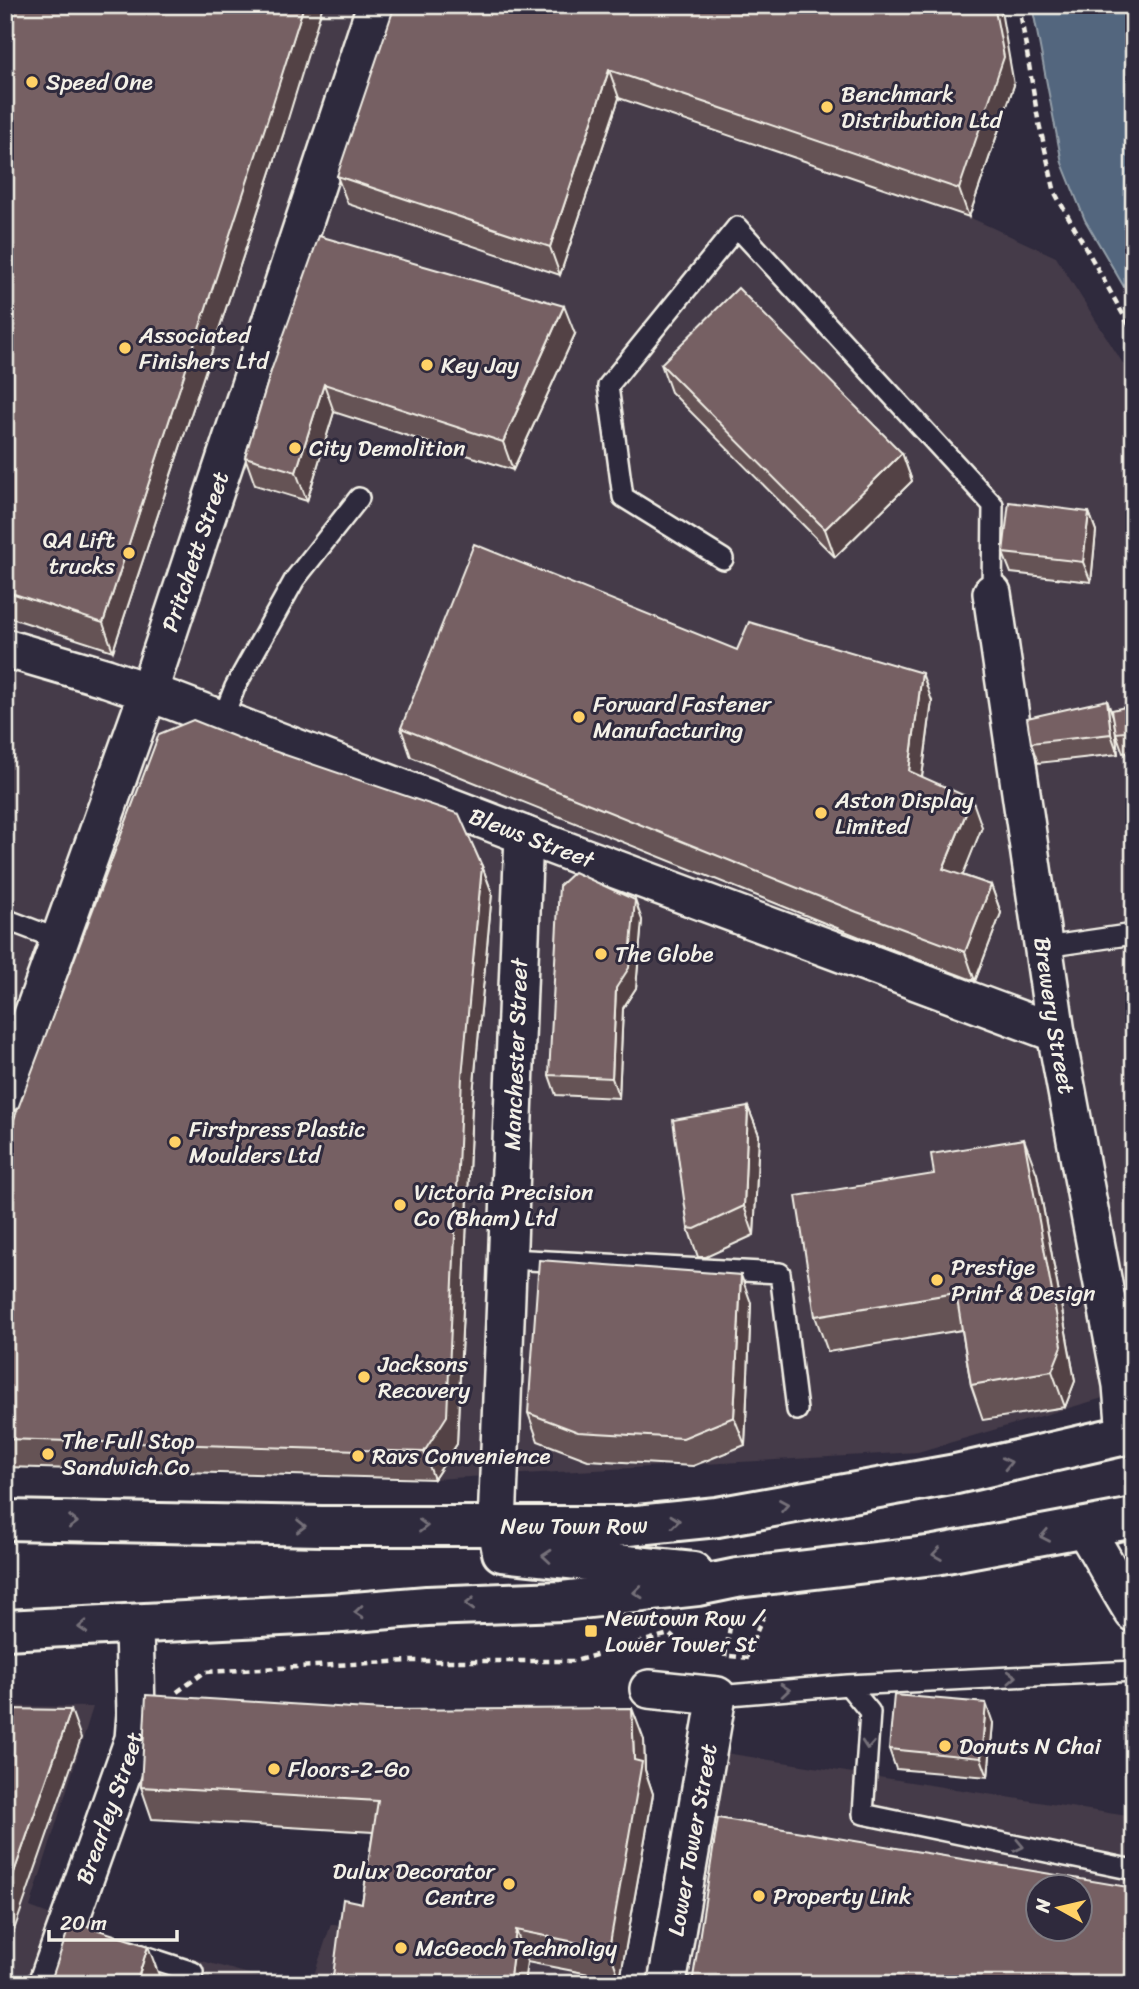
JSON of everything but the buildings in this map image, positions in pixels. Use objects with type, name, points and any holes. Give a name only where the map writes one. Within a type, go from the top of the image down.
[{"type":"main road","name":"New Town Row","points":[[5,1520],[322,1527],[628,1526],[717,1517],[956,1474],[1130,1434]]},
{"type":"main road","points":[[5,1630],[562,1601],[935,1555],[1134,1518]]},
{"type":"main road","points":[[497,1526],[502,1552],[655,1566],[737,1578]]},
{"type":"street","name":"Pritchett Street","points":[[5,1093],[148,694],[376,5]]},
{"type":"street","name":"Brewery Street","points":[[992,593],[1056,1033],[1130,1434]]},
{"type":"street","name":"Blews Street","points":[[5,648],[107,678],[222,720],[1056,1033]]},
{"type":"street","name":"Manchester Street","points":[[497,1526],[524,835]]},
{"type":"street","points":[[1084,1528],[1134,1613]]},
{"type":"street","name":"Brearley Street","points":[[47,1984],[71,1932],[134,1739],[134,1625]]},
{"type":"street","points":[[649,1689],[717,1696]]},
{"type":"street","name":"Lower Tower Street","points":[[667,1984],[717,1696]]},
{"type":"lane","points":[[723,559],[623,497],[608,386],[737,227],[993,505],[992,593]]},
{"type":"lane","points":[[222,720],[235,687],[295,579],[359,498]]},
{"type":"lane","points":[[5,919],[60,940]]},
{"type":"lane","points":[[1045,947],[1134,934]]},
{"type":"lane","points":[[509,1259],[780,1273],[797,1410]]},
{"type":"lane","points":[[717,1696],[849,1685],[1134,1671]]},
{"type":"lane","points":[[849,1685],[870,1712],[863,1814],[1134,1870]]},
{"type":"lane","points":[[116,1947],[193,1972],[190,1984]]},
{"type":"path","points":[[1019,5],[1038,119],[1055,194],[1134,334]]},
{"type":"path","points":[[717,1696],[729,1639],[737,1578]]},
{"type":"shaded area","points":[[5,5],[352,5],[409,24],[460,5],[1000,5],[1014,85],[969,217],[1056,257],[1134,381],[1134,1389],[918,1452],[434,1479],[5,1467]]},
{"type":"shaded area","points":[[5,1706],[93,1707],[30,1907],[88,1929],[285,1984],[5,1984]]},
{"type":"shaded area","points":[[700,1749],[1134,1817],[1134,1984],[643,1984]]},
{"type":"shaded area","name":"McGeoch Technoligy","points":[[331,1924],[373,1935],[642,1984],[311,1984]]},
{"type":"water","points":[[1032,5],[1132,5],[1134,304],[1085,220],[1062,163]]},
{"type":"place","name":"Speed One","points":[[32,82]]},
{"type":"place","name":"Benchmark Distribution Ltd","points":[[827,107]]},
{"type":"place","name":"Associated Finishers Ltd","points":[[125,348]]},
{"type":"place","name":"Key Jay","points":[[427,365]]},
{"type":"place","name":"City Demolition","points":[[295,448]]},
{"type":"place","name":"QA Lift trucks","points":[[129,553]]},
{"type":"place","name":"Forward Fastener Manufacturing","points":[[579,717]]},
{"type":"place","name":"Aston Display Limited","points":[[821,813]]},
{"type":"place","name":"The Globe","points":[[601,954]]},
{"type":"place","name":"Firstpress Plastic Moulders Ltd","points":[[175,1142]]},
{"type":"place","name":"Victoria Precision Co (Bham) Ltd","points":[[400,1205]]},
{"type":"place","name":"Prestige Print & Design","points":[[937,1280]]},
{"type":"place","name":"Jacksons Recovery","points":[[364,1377]]},
{"type":"place","name":"The Full Stop Sandwich Co","points":[[48,1454]]},
{"type":"place","name":"Ravs Convenience","points":[[358,1456]]},
{"type":"place","name":"Newtown Row / Lower Tower St","points":[[591,1631]]},
{"type":"place","name":"Donuts N Chai","points":[[945,1746]]},
{"type":"place","name":"Floors-2-Go","points":[[274,1769]]},
{"type":"place","name":"Dulux Decorator Centre","points":[[509,1884]]},
{"type":"place","name":"Property Link","points":[[759,1896]]},
{"type":"place","name":"McGeoch Technoligy","points":[[401,1948]]}]
